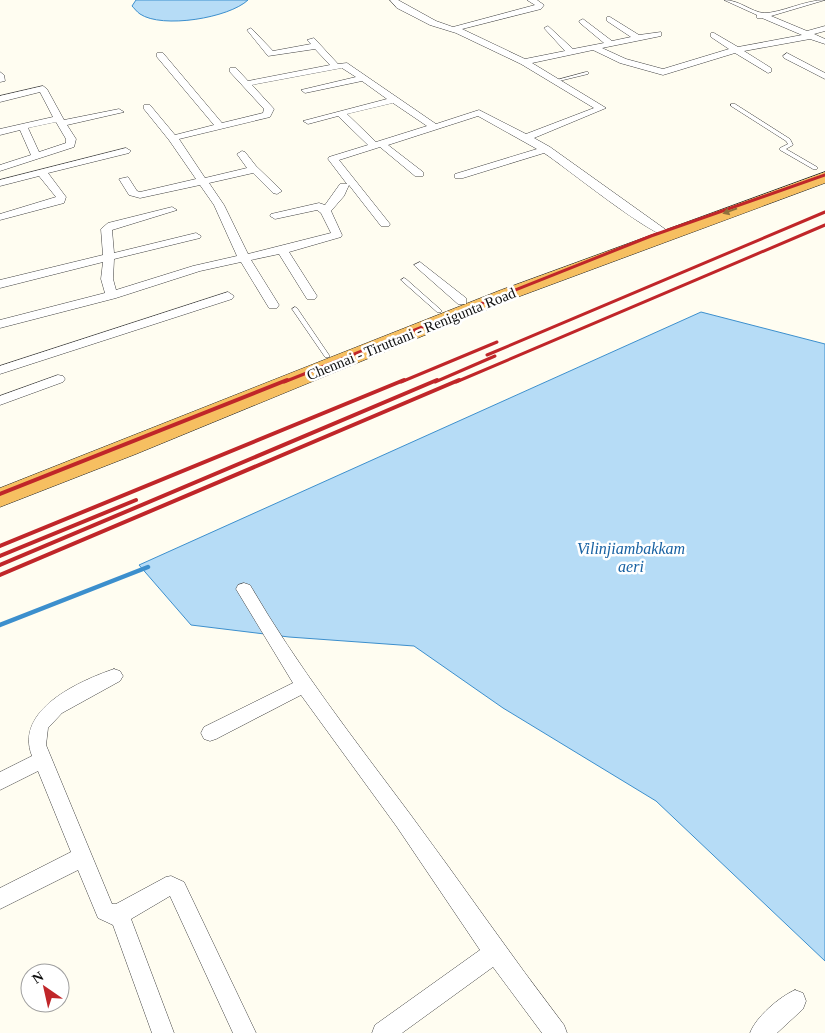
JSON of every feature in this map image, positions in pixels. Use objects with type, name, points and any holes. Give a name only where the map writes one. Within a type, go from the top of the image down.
[{"type":"highway","name":"Chennai - Tiruttani - Renigunta Road","points":[[0,483],[119,440],[462,301],[822,170]]},
{"type":"highway","name":"Chennai - Tiruttani - Renigunta Road","points":[[0,498],[126,450],[474,308],[657,229]]},
{"type":"street","points":[[394,0],[400,6],[433,23],[452,29],[524,62],[601,108],[526,138]]},
{"type":"street","points":[[452,29],[538,8],[540,5],[530,0]]},
{"type":"street","points":[[728,0],[760,16],[825,42]]},
{"type":"street","points":[[760,16],[824,0]]},
{"type":"street","points":[[610,18],[638,38]]},
{"type":"street","points":[[583,21],[611,44]]},
{"type":"street","points":[[548,28],[571,52]]},
{"type":"street","points":[[595,48],[623,61],[663,72],[718,54],[808,35],[825,28]]},
{"type":"street","points":[[251,30],[271,54],[314,43],[335,66]]},
{"type":"street","points":[[524,62],[658,34]]},
{"type":"street","points":[[714,35],[740,50],[768,70]]},
{"type":"street","points":[[160,55],[189,87],[220,127]]},
{"type":"street","points":[[787,56],[825,76]]},
{"type":"street","points":[[246,84],[344,65],[433,126]]},
{"type":"street","points":[[173,138],[270,113],[233,70]]},
{"type":"street","points":[[0,75],[2,79],[0,79]]},
{"type":"street","points":[[305,90],[364,78]]},
{"type":"street","points":[[0,99],[43,90],[71,139],[70,145],[1,167],[12,180]]},
{"type":"street","points":[[308,121],[394,100]]},
{"type":"street","points":[[147,107],[173,138],[219,205],[244,258],[273,305]]},
{"type":"street","points":[[0,132],[119,112]]},
{"type":"street","points":[[340,113],[377,144],[419,174]]},
{"type":"street","points":[[385,224],[333,161],[336,158],[377,144],[480,113],[547,149],[657,229]]},
{"type":"street","points":[[23,127],[36,156]]},
{"type":"street","points":[[459,176],[547,149]]},
{"type":"street","points":[[0,183],[126,151]]},
{"type":"street","points":[[242,154],[254,169],[277,191]]},
{"type":"street","points":[[124,179],[133,193],[140,195],[204,183],[254,169]]},
{"type":"street","points":[[2,218],[60,201],[61,197],[42,172]]},
{"type":"street","points":[[326,211],[340,196],[344,186]]},
{"type":"street","points":[[0,324],[112,295],[197,268],[282,250],[337,235],[326,211],[316,205],[275,216]]},
{"type":"street","points":[[112,295],[107,279],[109,256],[105,231],[107,228],[172,210]]},
{"type":"street","points":[[0,284],[196,236]]},
{"type":"street","points":[[282,250],[311,296]]},
{"type":"street","points":[[420,265],[462,301]]},
{"type":"street","points":[[0,370],[228,296]]},
{"type":"street","points":[[0,401],[58,379]]},
{"type":"street","points":[[244,589],[270,637],[303,686],[404,822],[495,952],[556,1033]]},
{"type":"street","points":[[114,676],[76,696],[41,723],[38,730],[37,745],[105,911],[111,915],[119,914],[166,887],[171,886],[177,889],[244,1033]]},
{"type":"street","points":[[210,733],[303,686]]},
{"type":"street","points":[[0,781],[43,760]]},
{"type":"street","points":[[0,899],[84,856]]},
{"type":"street","points":[[119,914],[162,1033]]},
{"type":"street","points":[[383,1033],[495,952]]},
{"type":"street","points":[[761,1033],[795,1001]]},
{"type":"lane","points":[[555,81],[586,72]]},
{"type":"lane","points":[[733,105],[788,140],[791,145],[782,149],[822,170]]},
{"type":"lane","points":[[404,280],[439,311]]},
{"type":"lane","points":[[295,309],[327,356]]},
{"type":"water","points":[[136,0],[248,0],[226,12],[211,16],[179,21],[163,21],[140,14],[132,6]]},
{"type":"water","name":"Vilinjiambakkam aeri","points":[[701,312],[825,344],[825,961],[656,801],[503,708],[414,646],[289,637],[191,625],[139,565]]},
{"type":"waterway","points":[[0,625],[148,567]]},
{"type":"railway","points":[[284,382],[651,236],[825,175]]},
{"type":"railway","points":[[487,355],[825,212]]},
{"type":"railway","points":[[456,382],[825,225]]},
{"type":"railway","points":[[401,382],[497,342]]},
{"type":"railway","points":[[435,382],[495,356]]},
{"type":"railway","points":[[0,494],[287,380]]},
{"type":"railway","points":[[0,546],[404,380]]},
{"type":"railway","points":[[0,565],[437,380]]},
{"type":"railway","points":[[0,575],[459,380]]},
{"type":"railway","points":[[0,556],[136,500]]}]
